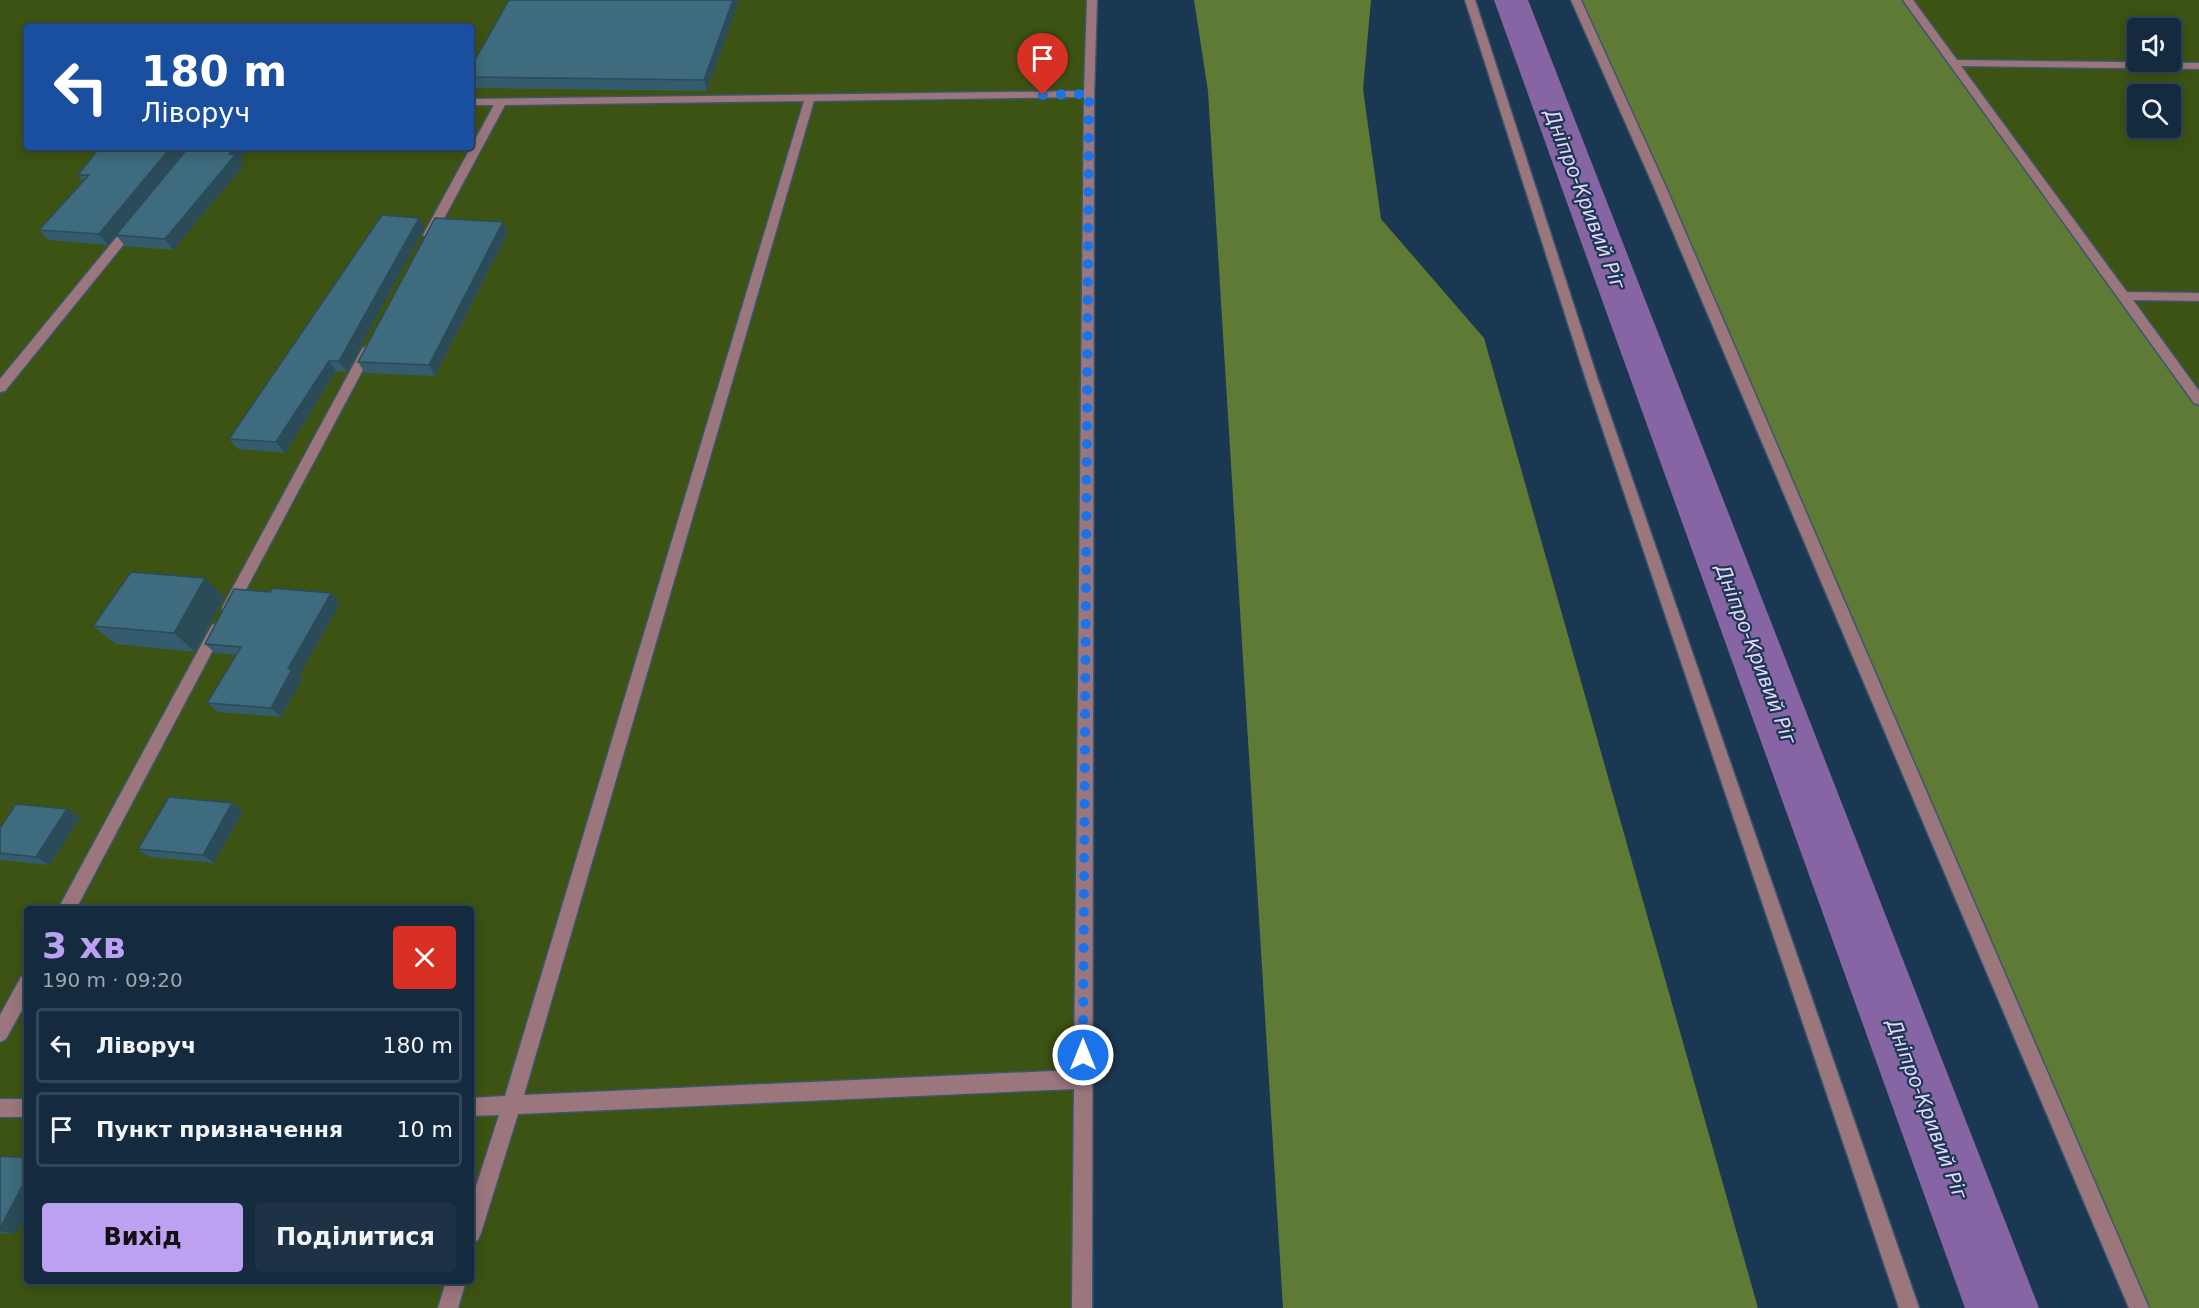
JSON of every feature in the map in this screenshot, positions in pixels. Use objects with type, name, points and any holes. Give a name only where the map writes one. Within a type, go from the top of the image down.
[{"type":"street","points":[[1082,1308],[1089,94],[1092,0]]},
{"type":"street","points":[[1470,0],[1592,380],[1909,1308]]},
{"type":"street","points":[[1576,0],[1659,185],[2139,1308]]},
{"type":"street","points":[[1908,0],[2126,296],[2199,400]]},
{"type":"street","points":[[1953,63],[2199,66]]},
{"type":"street","points":[[474,102],[1089,94]]},
{"type":"street","points":[[474,1224],[511,1107],[810,98]]},
{"type":"street","points":[[422,249],[501,102]]},
{"type":"street","points":[[0,388],[144,212]]},
{"type":"street","points":[[2126,296],[2199,297]]},
{"type":"street","points":[[69,906],[377,332]]},
{"type":"street","points":[[0,1033],[24,989]]},
{"type":"street","points":[[474,1107],[1082,1079]]},
{"type":"street","points":[[0,1108],[24,1108]]},
{"type":"street","points":[[448,1308],[455,1284]]},
{"type":"green space","points":[[0,0],[1092,0],[1082,1308],[0,1308]]},
{"type":"green space","points":[[1194,0],[1371,0],[1363,89],[1381,219],[1484,338],[1758,1308],[1283,1308],[1208,91]]},
{"type":"green space","points":[[1576,0],[1908,0],[2199,400],[2199,1308],[2139,1308]]},
{"type":"green space","points":[[1908,0],[2199,0],[2199,400]]},
{"type":"building","points":[[509,0],[733,0],[704,80],[474,77],[474,62]]},
{"type":"building","points":[[98,150],[169,150],[99,234],[39,230],[89,175],[78,175]]},
{"type":"building","points":[[187,150],[232,150],[229,154],[236,154],[165,239],[116,235]]},
{"type":"building","points":[[382,215],[419,218],[339,361],[329,361],[276,442],[229,439]]},
{"type":"building","points":[[435,218],[503,222],[429,365],[358,362]]},
{"type":"building","points":[[131,572],[205,578],[174,633],[93,626]]},
{"type":"building","points":[[272,588],[331,593],[288,669],[292,669],[271,708],[207,703],[241,647],[205,644],[234,589],[270,592]]},
{"type":"building","points":[[169,797],[232,803],[203,855],[138,849]]},
{"type":"building","points":[[16,804],[67,809],[36,857],[0,853],[0,828]]},
{"type":"building","points":[[0,1156],[24,1158],[24,1183],[0,1228]]},
{"type":"waterway","name":"Дніпро-Кривий Ріг","points":[[1511,0],[2002,1308]]},
{"type":"route","points":[[1043,95],[1089,94],[1083,1055]]}]
